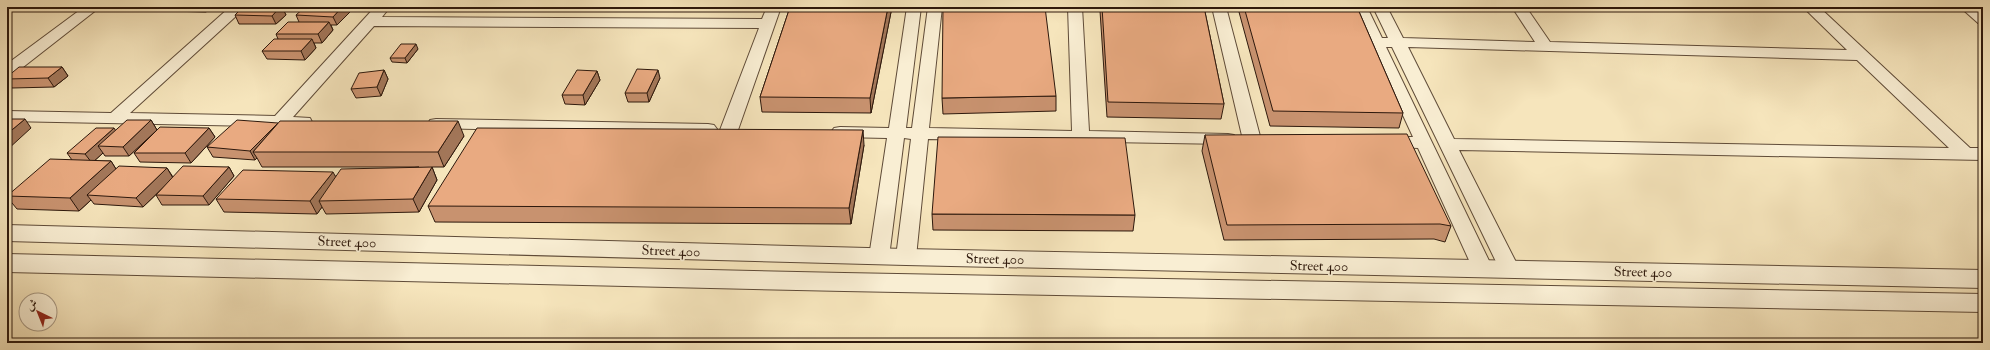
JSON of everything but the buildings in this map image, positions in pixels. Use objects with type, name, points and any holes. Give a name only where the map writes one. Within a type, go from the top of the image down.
[{"type":"street","points":[[7,72],[93,7]]},
{"type":"street","points":[[115,118],[238,7]]},
{"type":"street","points":[[280,121],[383,7]]},
{"type":"street","points":[[422,124],[737,130],[767,24],[774,7]]},
{"type":"street","points":[[879,257],[914,7]]},
{"type":"street","points":[[903,284],[934,7]]},
{"type":"street","points":[[1075,7],[1081,136]]},
{"type":"street","points":[[824,131],[1260,140],[1220,7]]},
{"type":"street","points":[[1360,7],[1483,269]]},
{"type":"street","points":[[1380,7],[1510,270]]},
{"type":"street","points":[[1519,7],[1546,47]]},
{"type":"street","points":[[1810,7],[1861,55],[1975,154]]},
{"type":"street","points":[[1967,7],[1983,20]]},
{"type":"street","points":[[370,21],[767,24]]},
{"type":"street","points":[[1377,42],[1861,55]]},
{"type":"street","points":[[7,116],[320,122]]},
{"type":"street","points":[[1369,142],[1424,143]]},
{"type":"street","points":[[1448,144],[1975,154]]},
{"type":"street","name":"Street 400","points":[[7,233],[879,257],[1983,279]]},
{"type":"street","name":"Street 400","points":[[7,263],[903,284],[1983,303]]}]
